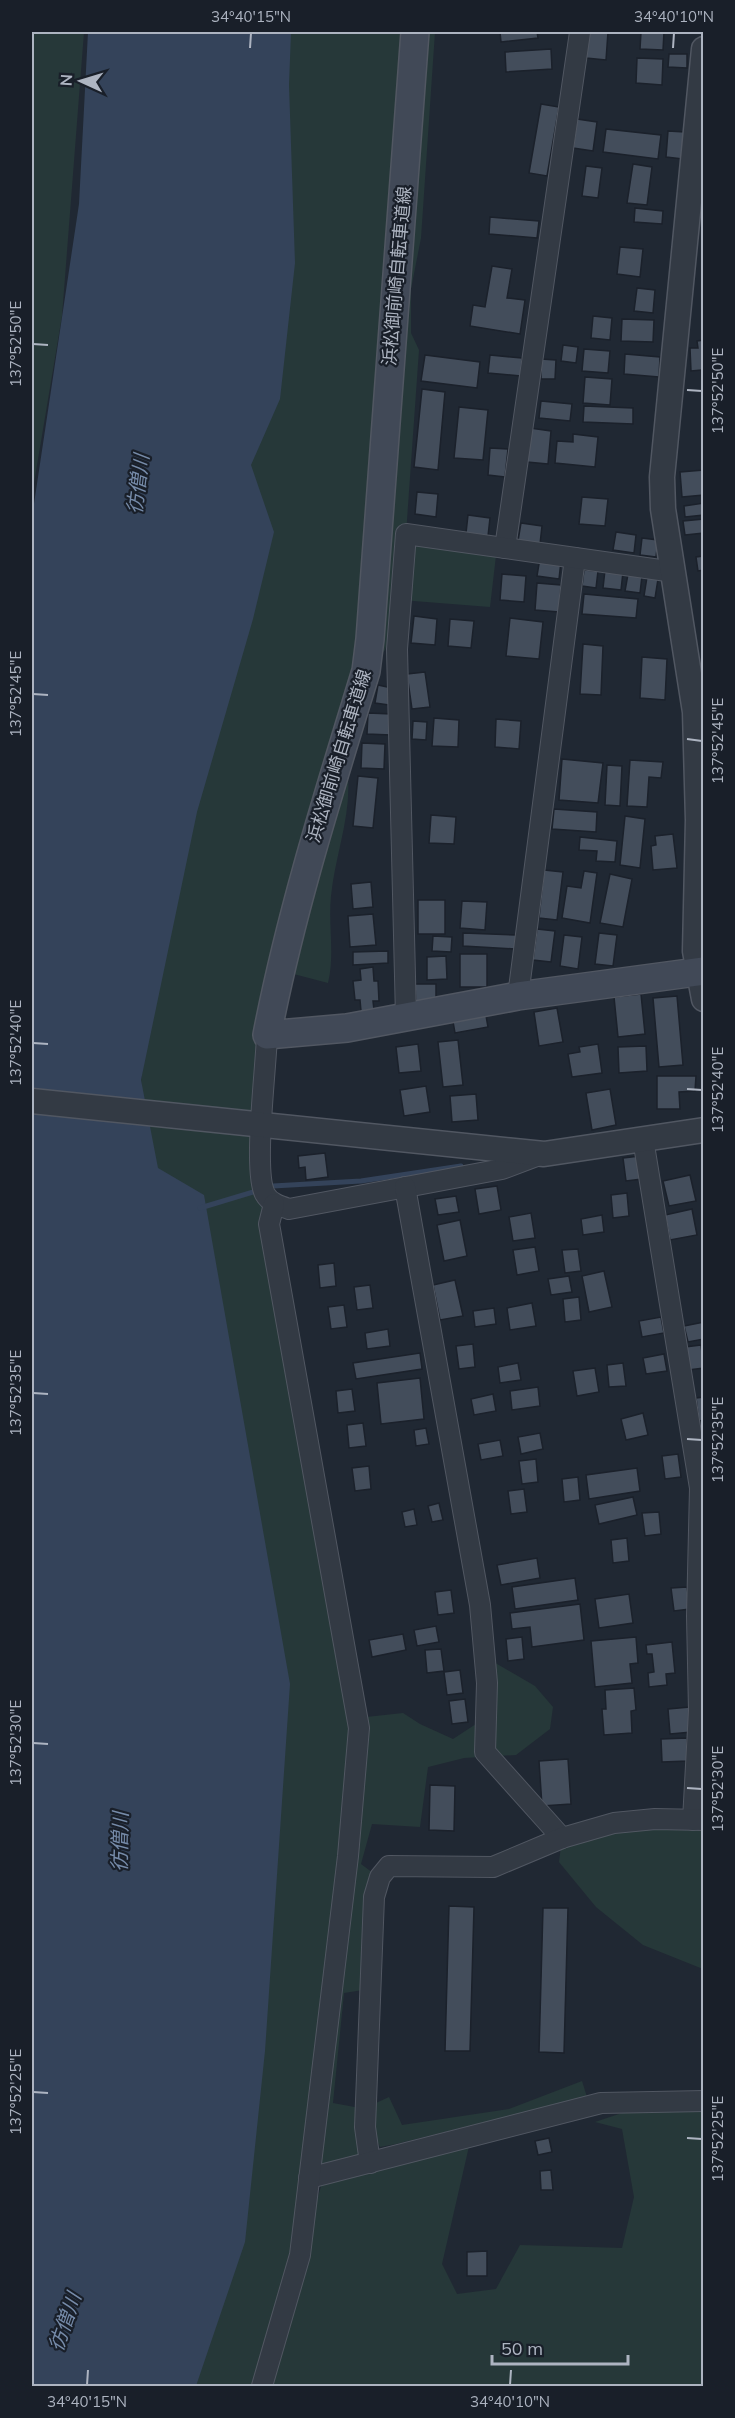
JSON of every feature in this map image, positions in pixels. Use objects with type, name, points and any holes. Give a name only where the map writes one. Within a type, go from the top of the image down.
[{"type":"main road","name":"浜松御前崎自転車道線","points":[[267,1035],[281,962],[305,870],[366,671],[415,32]]},
{"type":"main road","points":[[267,1035],[346,1029],[518,996],[701,972]]},
{"type":"street","points":[[505,548],[580,32]]},
{"type":"street","points":[[704,49],[662,477],[663,509],[697,732],[698,820],[695,951],[701,972],[704,999]]},
{"type":"street","points":[[406,1017],[398,649],[405,534],[674,572]]},
{"type":"street","points":[[518,996],[574,558]]},
{"type":"street","points":[[267,1035],[256,1124],[260,1170],[266,1195],[274,1204],[289,1209],[502,1170],[544,1154],[704,1130]]},
{"type":"street","points":[[32,1101],[544,1154]]},
{"type":"street","points":[[370,2163],[365,2127],[374,1898],[380,1877],[388,1866],[493,1867],[562,1838],[614,1823],[655,1819],[698,1820],[697,1616],[702,1488],[643,1139]]},
{"type":"street","points":[[405,1187],[480,1605],[487,1683],[485,1752],[562,1838]]},
{"type":"street","points":[[262,2386],[300,2255],[348,1856],[358,1728],[269,1224],[274,1204]]},
{"type":"street","points":[[309,2178],[601,2103],[704,2101]]},
{"type":"shaded area","points":[[32,32],[84,32],[62,316],[32,495]]},
{"type":"shaded area","points":[[290,32],[435,32],[421,238],[411,289],[411,333],[419,350],[406,534],[497,547],[490,607],[401,600],[385,650],[366,671],[336,774],[348,777],[348,792],[345,822],[331,896],[331,962],[328,983],[286,972],[255,1077],[357,1718],[403,1713],[420,1724],[453,1739],[476,1724],[485,1657],[535,1686],[553,1707],[550,1729],[516,1755],[464,1758],[428,1767],[420,1827],[372,1824],[361,1864],[373,1873],[363,1990],[344,1993],[333,2103],[360,2108],[363,2158],[317,2165],[302,2234],[259,2386],[183,2386],[150,1178],[141,1080]]},
{"type":"shaded area","points":[[655,1819],[703,1828],[703,1969],[643,1945],[596,1907],[559,1862],[562,1838]]},
{"type":"shaded area","points":[[582,2081],[587,2097],[396,2144],[380,2147],[373,2132],[376,2103],[389,2097],[402,2125],[509,2109]]},
{"type":"shaded area","points":[[703,2110],[703,2386],[262,2386],[322,2183],[470,2142],[442,2264],[457,2294],[496,2289],[520,2245],[622,2248],[634,2197],[622,2129],[595,2122],[622,2113]]},
{"type":"water","name":"彷僧川","points":[[88,32],[291,32],[289,85],[295,263],[280,399],[251,465],[274,532],[253,619],[197,812],[141,1080],[158,1168],[204,1195],[290,1684],[265,2051],[245,2242],[196,2386],[32,2386],[32,517],[79,204]]},
{"type":"building","points":[[500,32],[537,32],[538,38],[501,42]]},
{"type":"building","points":[[588,32],[608,32],[606,60],[586,58]]},
{"type":"building","points":[[641,32],[664,32],[663,50],[640,49]]},
{"type":"building","points":[[551,49],[552,69],[506,72],[505,52]]},
{"type":"building","points":[[669,54],[687,54],[687,68],[668,67]]},
{"type":"building","points":[[637,58],[663,59],[662,85],[636,83]]},
{"type":"building","points":[[541,104],[559,107],[547,176],[529,173]]},
{"type":"building","points":[[577,119],[597,122],[593,151],[573,148]]},
{"type":"building","points":[[606,129],[661,135],[658,159],[603,152]]},
{"type":"building","points":[[668,131],[685,132],[683,159],[666,157]]},
{"type":"building","points":[[633,164],[652,167],[647,205],[627,203]]},
{"type":"building","points":[[586,166],[602,168],[598,198],[582,196]]},
{"type":"building","points":[[635,208],[663,211],[662,224],[634,222]]},
{"type":"building","points":[[490,217],[539,221],[537,238],[489,234]]},
{"type":"building","points":[[620,247],[643,249],[640,277],[617,274]]},
{"type":"building","points":[[492,266],[512,269],[507,298],[525,300],[520,334],[470,326],[473,305],[485,307]]},
{"type":"building","points":[[637,288],[655,290],[653,313],[634,311]]},
{"type":"building","points":[[593,316],[612,318],[610,340],[591,338]]},
{"type":"building","points":[[622,319],[654,320],[653,342],[621,341]]},
{"type":"building","points":[[704,340],[704,385],[702,385],[701,370],[691,371],[690,348],[698,348],[697,341]]},
{"type":"building","points":[[563,345],[578,347],[576,363],[561,361]]},
{"type":"building","points":[[584,349],[610,351],[608,373],[582,371]]},
{"type":"building","points":[[625,354],[660,357],[659,377],[624,374]]},
{"type":"building","points":[[425,355],[480,362],[477,388],[421,381]]},
{"type":"building","points":[[490,355],[522,358],[521,376],[488,373]]},
{"type":"building","points":[[541,359],[556,360],[555,379],[541,379]]},
{"type":"building","points":[[585,377],[612,379],[610,405],[583,403]]},
{"type":"building","points":[[422,389],[445,392],[438,470],[414,467]]},
{"type":"building","points":[[541,401],[572,404],[570,421],[539,418]]},
{"type":"building","points":[[584,406],[633,408],[633,424],[583,422]]},
{"type":"building","points":[[459,407],[488,410],[483,460],[454,458]]},
{"type":"building","points":[[530,428],[551,431],[548,464],[527,462]]},
{"type":"building","points":[[573,434],[598,437],[595,467],[555,463],[557,441],[573,442]]},
{"type":"building","points":[[490,448],[508,449],[505,477],[488,475]]},
{"type":"building","points":[[704,470],[704,495],[682,497],[680,472]]},
{"type":"building","points":[[417,492],[438,494],[436,517],[415,514]]},
{"type":"building","points":[[582,497],[608,499],[605,526],[579,524]]},
{"type":"building","points":[[704,503],[704,515],[685,517],[684,506]]},
{"type":"building","points":[[468,515],[490,518],[488,536],[466,533]]},
{"type":"building","points":[[704,519],[704,533],[685,535],[683,521]]},
{"type":"building","points":[[521,523],[542,526],[540,544],[518,541]]},
{"type":"building","points":[[616,532],[636,535],[634,553],[613,550]]},
{"type":"building","points":[[642,538],[658,540],[656,557],[640,555]]},
{"type":"building","points":[[704,549],[704,570],[698,571],[696,557],[703,556]]},
{"type":"building","points":[[540,558],[561,561],[559,579],[537,576]]},
{"type":"building","points":[[584,570],[598,571],[596,588],[582,586]]},
{"type":"building","points":[[605,570],[623,572],[621,590],[603,588]]},
{"type":"building","points":[[502,574],[526,576],[524,602],[500,600]]},
{"type":"building","points":[[628,574],[642,576],[640,593],[625,591]]},
{"type":"building","points":[[647,577],[658,579],[655,598],[644,596]]},
{"type":"building","points":[[537,583],[561,585],[559,612],[535,610]]},
{"type":"building","points":[[584,594],[638,599],[636,618],[582,614]]},
{"type":"building","points":[[414,616],[437,619],[435,645],[411,643]]},
{"type":"building","points":[[510,618],[543,622],[539,659],[506,656]]},
{"type":"building","points":[[450,619],[474,621],[471,648],[448,646]]},
{"type":"building","points":[[583,644],[603,646],[601,695],[580,694]]},
{"type":"building","points":[[642,657],[667,659],[665,700],[640,698]]},
{"type":"building","points":[[425,672],[430,707],[412,709],[407,674]]},
{"type":"building","points":[[378,685],[392,688],[389,705],[375,703]]},
{"type":"building","points":[[368,713],[392,714],[391,735],[367,734]]},
{"type":"building","points":[[434,718],[459,720],[458,747],[432,746]]},
{"type":"building","points":[[496,719],[521,721],[519,749],[495,747]]},
{"type":"building","points":[[413,721],[427,722],[426,740],[412,739]]},
{"type":"building","points":[[362,743],[385,744],[384,769],[361,768]]},
{"type":"building","points":[[562,759],[603,763],[598,803],[559,800]]},
{"type":"building","points":[[630,760],[663,762],[661,778],[649,777],[647,807],[627,806]]},
{"type":"building","points":[[607,765],[622,766],[620,806],[605,805]]},
{"type":"building","points":[[358,776],[378,778],[373,828],[353,826]]},
{"type":"building","points":[[554,809],[597,812],[596,832],[552,829]]},
{"type":"building","points":[[431,815],[456,817],[454,844],[429,843]]},
{"type":"building","points":[[625,816],[645,819],[640,868],[620,865]]},
{"type":"building","points":[[673,834],[677,868],[653,870],[651,846],[656,845],[655,836]]},
{"type":"building","points":[[580,837],[617,841],[615,862],[596,861],[597,851],[579,850]]},
{"type":"building","points":[[544,870],[563,872],[557,920],[539,918]]},
{"type":"building","points":[[584,871],[597,873],[590,923],[562,918],[567,886],[581,888]]},
{"type":"building","points":[[610,874],[632,879],[623,927],[600,923]]},
{"type":"building","points":[[371,882],[373,907],[353,909],[351,884]]},
{"type":"building","points":[[418,900],[445,900],[445,934],[418,934]]},
{"type":"building","points":[[462,901],[487,902],[485,930],[460,928]]},
{"type":"building","points":[[373,914],[376,945],[350,947],[348,916]]},
{"type":"building","points":[[537,929],[555,931],[551,962],[533,960]]},
{"type":"building","points":[[463,933],[516,935],[515,949],[463,946]]},
{"type":"building","points":[[599,933],[617,935],[613,966],[595,964]]},
{"type":"building","points":[[564,935],[582,937],[578,969],[560,966]]},
{"type":"building","points":[[433,936],[452,937],[451,952],[432,951]]},
{"type":"building","points":[[388,951],[388,963],[353,965],[353,952]]},
{"type":"building","points":[[460,954],[487,954],[487,987],[460,987]]},
{"type":"building","points":[[446,956],[447,979],[427,980],[427,957]]},
{"type":"building","points":[[373,967],[374,981],[378,981],[379,1001],[373,1001],[374,1010],[361,1011],[360,1000],[355,1000],[353,981],[361,980],[360,969]]},
{"type":"building","points":[[415,984],[436,984],[436,1004],[416,1004]]},
{"type":"building","points":[[641,994],[645,1034],[618,1037],[614,997]]},
{"type":"building","points":[[677,996],[683,1065],[659,1067],[653,998]]},
{"type":"building","points":[[557,1008],[563,1042],[539,1046],[534,1012]]},
{"type":"building","points":[[485,1010],[488,1027],[455,1033],[452,1016]]},
{"type":"building","points":[[458,1040],[463,1085],[443,1087],[438,1042]]},
{"type":"building","points":[[418,1044],[421,1071],[399,1073],[396,1047]]},
{"type":"building","points":[[598,1044],[602,1073],[572,1077],[568,1054],[580,1052],[579,1047]]},
{"type":"building","points":[[646,1046],[647,1071],[619,1073],[618,1047]]},
{"type":"building","points":[[657,1076],[696,1076],[695,1091],[679,1092],[680,1109],[657,1109]]},
{"type":"building","points":[[426,1086],[430,1112],[404,1116],[400,1090]]},
{"type":"building","points":[[610,1089],[616,1125],[592,1130],[586,1093]]},
{"type":"building","points":[[476,1094],[478,1120],[452,1122],[450,1096]]},
{"type":"building","points":[[325,1153],[328,1177],[306,1180],[305,1167],[299,1168],[298,1156]]},
{"type":"building","points":[[640,1156],[642,1179],[626,1181],[623,1158]]},
{"type":"building","points":[[690,1175],[696,1201],[669,1206],[663,1181]]},
{"type":"building","points":[[497,1186],[501,1210],[479,1214],[475,1189]]},
{"type":"building","points":[[627,1193],[629,1216],[613,1218],[611,1195]]},
{"type":"building","points":[[456,1196],[459,1212],[438,1215],[435,1199]]},
{"type":"building","points":[[692,1209],[697,1235],[670,1240],[665,1215]]},
{"type":"building","points":[[531,1213],[535,1238],[513,1241],[509,1217]]},
{"type":"building","points":[[602,1215],[604,1232],[583,1235],[581,1219]]},
{"type":"building","points":[[460,1220],[467,1256],[444,1261],[437,1225]]},
{"type":"building","points":[[535,1247],[539,1271],[517,1275],[513,1250]]},
{"type":"building","points":[[578,1249],[581,1271],[565,1273],[562,1250]]},
{"type":"building","points":[[334,1263],[336,1286],[320,1288],[318,1265]]},
{"type":"building","points":[[604,1271],[612,1307],[589,1312],[582,1276]]},
{"type":"building","points":[[569,1276],[572,1292],[551,1295],[548,1279]]},
{"type":"building","points":[[455,1280],[463,1316],[440,1320],[433,1285]]},
{"type":"building","points":[[370,1285],[373,1308],[357,1310],[354,1287]]},
{"type":"building","points":[[579,1297],[581,1320],[565,1322],[563,1299]]},
{"type":"building","points":[[532,1303],[536,1326],[510,1330],[507,1308]]},
{"type":"building","points":[[344,1305],[347,1327],[331,1329],[328,1307]]},
{"type":"building","points":[[494,1308],[496,1324],[475,1327],[473,1311]]},
{"type":"building","points":[[661,1317],[664,1333],[642,1337],[639,1321]]},
{"type":"building","points":[[704,1322],[704,1339],[688,1342],[684,1326]]},
{"type":"building","points":[[388,1329],[390,1346],[367,1349],[365,1333]]},
{"type":"building","points":[[473,1344],[475,1367],[459,1369],[456,1346]]},
{"type":"building","points":[[701,1345],[704,1368],[688,1370],[685,1347]]},
{"type":"building","points":[[420,1353],[422,1369],[356,1379],[353,1363]]},
{"type":"building","points":[[664,1354],[667,1371],[646,1374],[643,1358]]},
{"type":"building","points":[[518,1363],[521,1380],[500,1383],[498,1367]]},
{"type":"building","points":[[623,1363],[626,1386],[609,1387],[607,1365]]},
{"type":"building","points":[[595,1368],[599,1392],[577,1396],[573,1371]]},
{"type":"building","points":[[420,1378],[424,1419],[381,1424],[377,1383]]},
{"type":"building","points":[[538,1387],[540,1406],[512,1410],[510,1391]]},
{"type":"building","points":[[352,1389],[355,1411],[338,1413],[336,1391]]},
{"type":"building","points":[[493,1394],[496,1411],[474,1415],[471,1399]]},
{"type":"building","points":[[704,1397],[704,1420],[699,1421],[696,1398]]},
{"type":"building","points":[[643,1413],[648,1435],[626,1440],[621,1419]]},
{"type":"building","points":[[363,1423],[366,1446],[349,1448],[347,1425]]},
{"type":"building","points":[[426,1428],[429,1444],[416,1446],[414,1430]]},
{"type":"building","points":[[540,1433],[543,1449],[521,1454],[518,1437]]},
{"type":"building","points":[[500,1440],[503,1456],[481,1460],[478,1444]]},
{"type":"building","points":[[678,1454],[681,1477],[665,1479],[662,1456]]},
{"type":"building","points":[[536,1459],[538,1482],[522,1484],[519,1461]]},
{"type":"building","points":[[369,1466],[371,1489],[355,1491],[352,1468]]},
{"type":"building","points":[[637,1468],[640,1491],[589,1499],[586,1475]]},
{"type":"building","points":[[578,1477],[580,1500],[564,1502],[562,1479]]},
{"type":"building","points":[[524,1489],[527,1512],[511,1514],[508,1491]]},
{"type":"building","points":[[633,1497],[637,1515],[599,1524],[595,1505]]},
{"type":"building","points":[[439,1503],[443,1520],[432,1522],[428,1506]]},
{"type":"building","points":[[414,1509],[417,1525],[405,1527],[402,1512]]},
{"type":"building","points":[[659,1512],[661,1534],[645,1536],[642,1513]]},
{"type":"building","points":[[627,1538],[629,1561],[613,1563],[611,1540]]},
{"type":"building","points":[[537,1558],[540,1578],[501,1585],[497,1565]]},
{"type":"building","points":[[575,1578],[578,1600],[515,1609],[512,1587]]},
{"type":"building","points":[[687,1587],[690,1609],[674,1611],[671,1588]]},
{"type":"building","points":[[451,1590],[454,1613],[438,1615],[435,1592]]},
{"type":"building","points":[[629,1594],[633,1623],[599,1628],[595,1599]]},
{"type":"building","points":[[580,1604],[584,1640],[532,1647],[530,1627],[512,1629],[510,1613]]},
{"type":"building","points":[[436,1626],[439,1642],[417,1646],[414,1630]]},
{"type":"building","points":[[403,1634],[406,1650],[372,1657],[369,1640]]},
{"type":"building","points":[[522,1637],[524,1659],[508,1661],[506,1639]]},
{"type":"building","points":[[636,1637],[638,1663],[630,1664],[632,1683],[595,1687],[591,1641]]},
{"type":"building","points":[[672,1642],[675,1673],[666,1674],[667,1685],[649,1687],[648,1673],[654,1672],[652,1654],[647,1654],[646,1645]]},
{"type":"building","points":[[441,1649],[444,1671],[427,1673],[425,1650]]},
{"type":"building","points":[[460,1670],[463,1693],[447,1695],[444,1672]]},
{"type":"building","points":[[634,1688],[636,1710],[631,1711],[632,1733],[604,1735],[602,1709],[606,1709],[605,1690]]},
{"type":"building","points":[[465,1699],[468,1722],[452,1724],[449,1701]]},
{"type":"building","points":[[690,1707],[692,1732],[670,1734],[668,1709]]},
{"type":"building","points":[[687,1738],[688,1761],[662,1762],[661,1739]]},
{"type":"building","points":[[568,1759],[571,1804],[542,1806],[539,1761]]},
{"type":"building","points":[[430,1785],[455,1786],[454,1831],[429,1830]]},
{"type":"building","points":[[449,1906],[474,1907],[470,2051],[445,2051]]},
{"type":"building","points":[[543,1908],[568,1908],[564,2053],[539,2052]]},
{"type":"building","points":[[549,2138],[552,2152],[538,2155],[535,2141]]},
{"type":"building","points":[[551,2170],[553,2190],[541,2190],[540,2171]]},
{"type":"building","points":[[487,2251],[487,2276],[467,2276],[467,2252]]},
{"type":"waterway","points":[[200,1208],[273,1186],[361,1181],[461,1166]]}]
